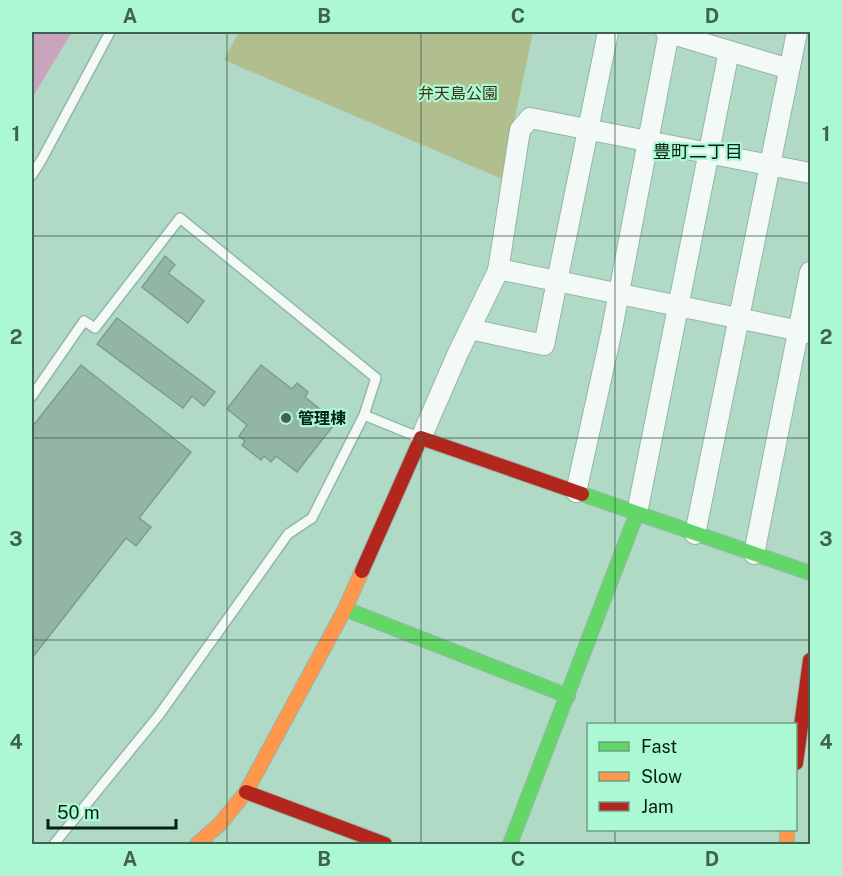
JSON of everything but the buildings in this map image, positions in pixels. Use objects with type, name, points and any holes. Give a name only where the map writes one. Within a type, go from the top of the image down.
[{"type":"street","points":[[470,329],[544,345],[608,32]]},
{"type":"street","points":[[576,492],[618,294],[667,32],[708,38],[729,51],[789,69]]},
{"type":"street","points":[[695,534],[796,32]]},
{"type":"street","points":[[510,844],[637,513],[729,51]]},
{"type":"street","points":[[197,844],[220,824],[246,792],[345,609],[498,269],[519,130],[530,118],[810,173]]},
{"type":"street","points":[[498,269],[805,332]]},
{"type":"street","points":[[754,554],[805,332],[810,272]]},
{"type":"street","points":[[420,438],[810,573]]},
{"type":"street","points":[[345,609],[567,696]]},
{"type":"street","points":[[797,749],[810,660]]},
{"type":"street","points":[[246,792],[385,844]]},
{"type":"lane","points":[[32,174],[110,32]]},
{"type":"lane","points":[[32,396],[84,321],[95,328],[180,218],[376,378],[364,415],[312,518],[288,534],[159,715],[54,844]]},
{"type":"lane","points":[[364,415],[420,438]]},
{"type":"green space","name":"弁天島公園","points":[[239,32],[533,32],[502,179],[224,60]]},
{"type":"shaded area","points":[[32,32],[72,32],[32,98]]},
{"type":"traffic: fast","points":[[582,494],[810,573]]},
{"type":"traffic: fast","points":[[510,844],[637,513]]},
{"type":"traffic: fast","points":[[345,609],[568,696]]},
{"type":"traffic: slow","points":[[197,844],[220,824],[246,792],[345,609],[362,571]]},
{"type":"traffic: slow","points":[[787,831],[787,844]]},
{"type":"traffic: jam","points":[[362,571],[421,438],[582,494]]},
{"type":"traffic: jam","points":[[797,756],[810,660]]},
{"type":"traffic: jam","points":[[246,792],[385,844]]},
{"type":"place","name":"管理棟","points":[[286,418]]},
{"type":"district","name":"豊町二丁目","points":[[698,152]]}]
